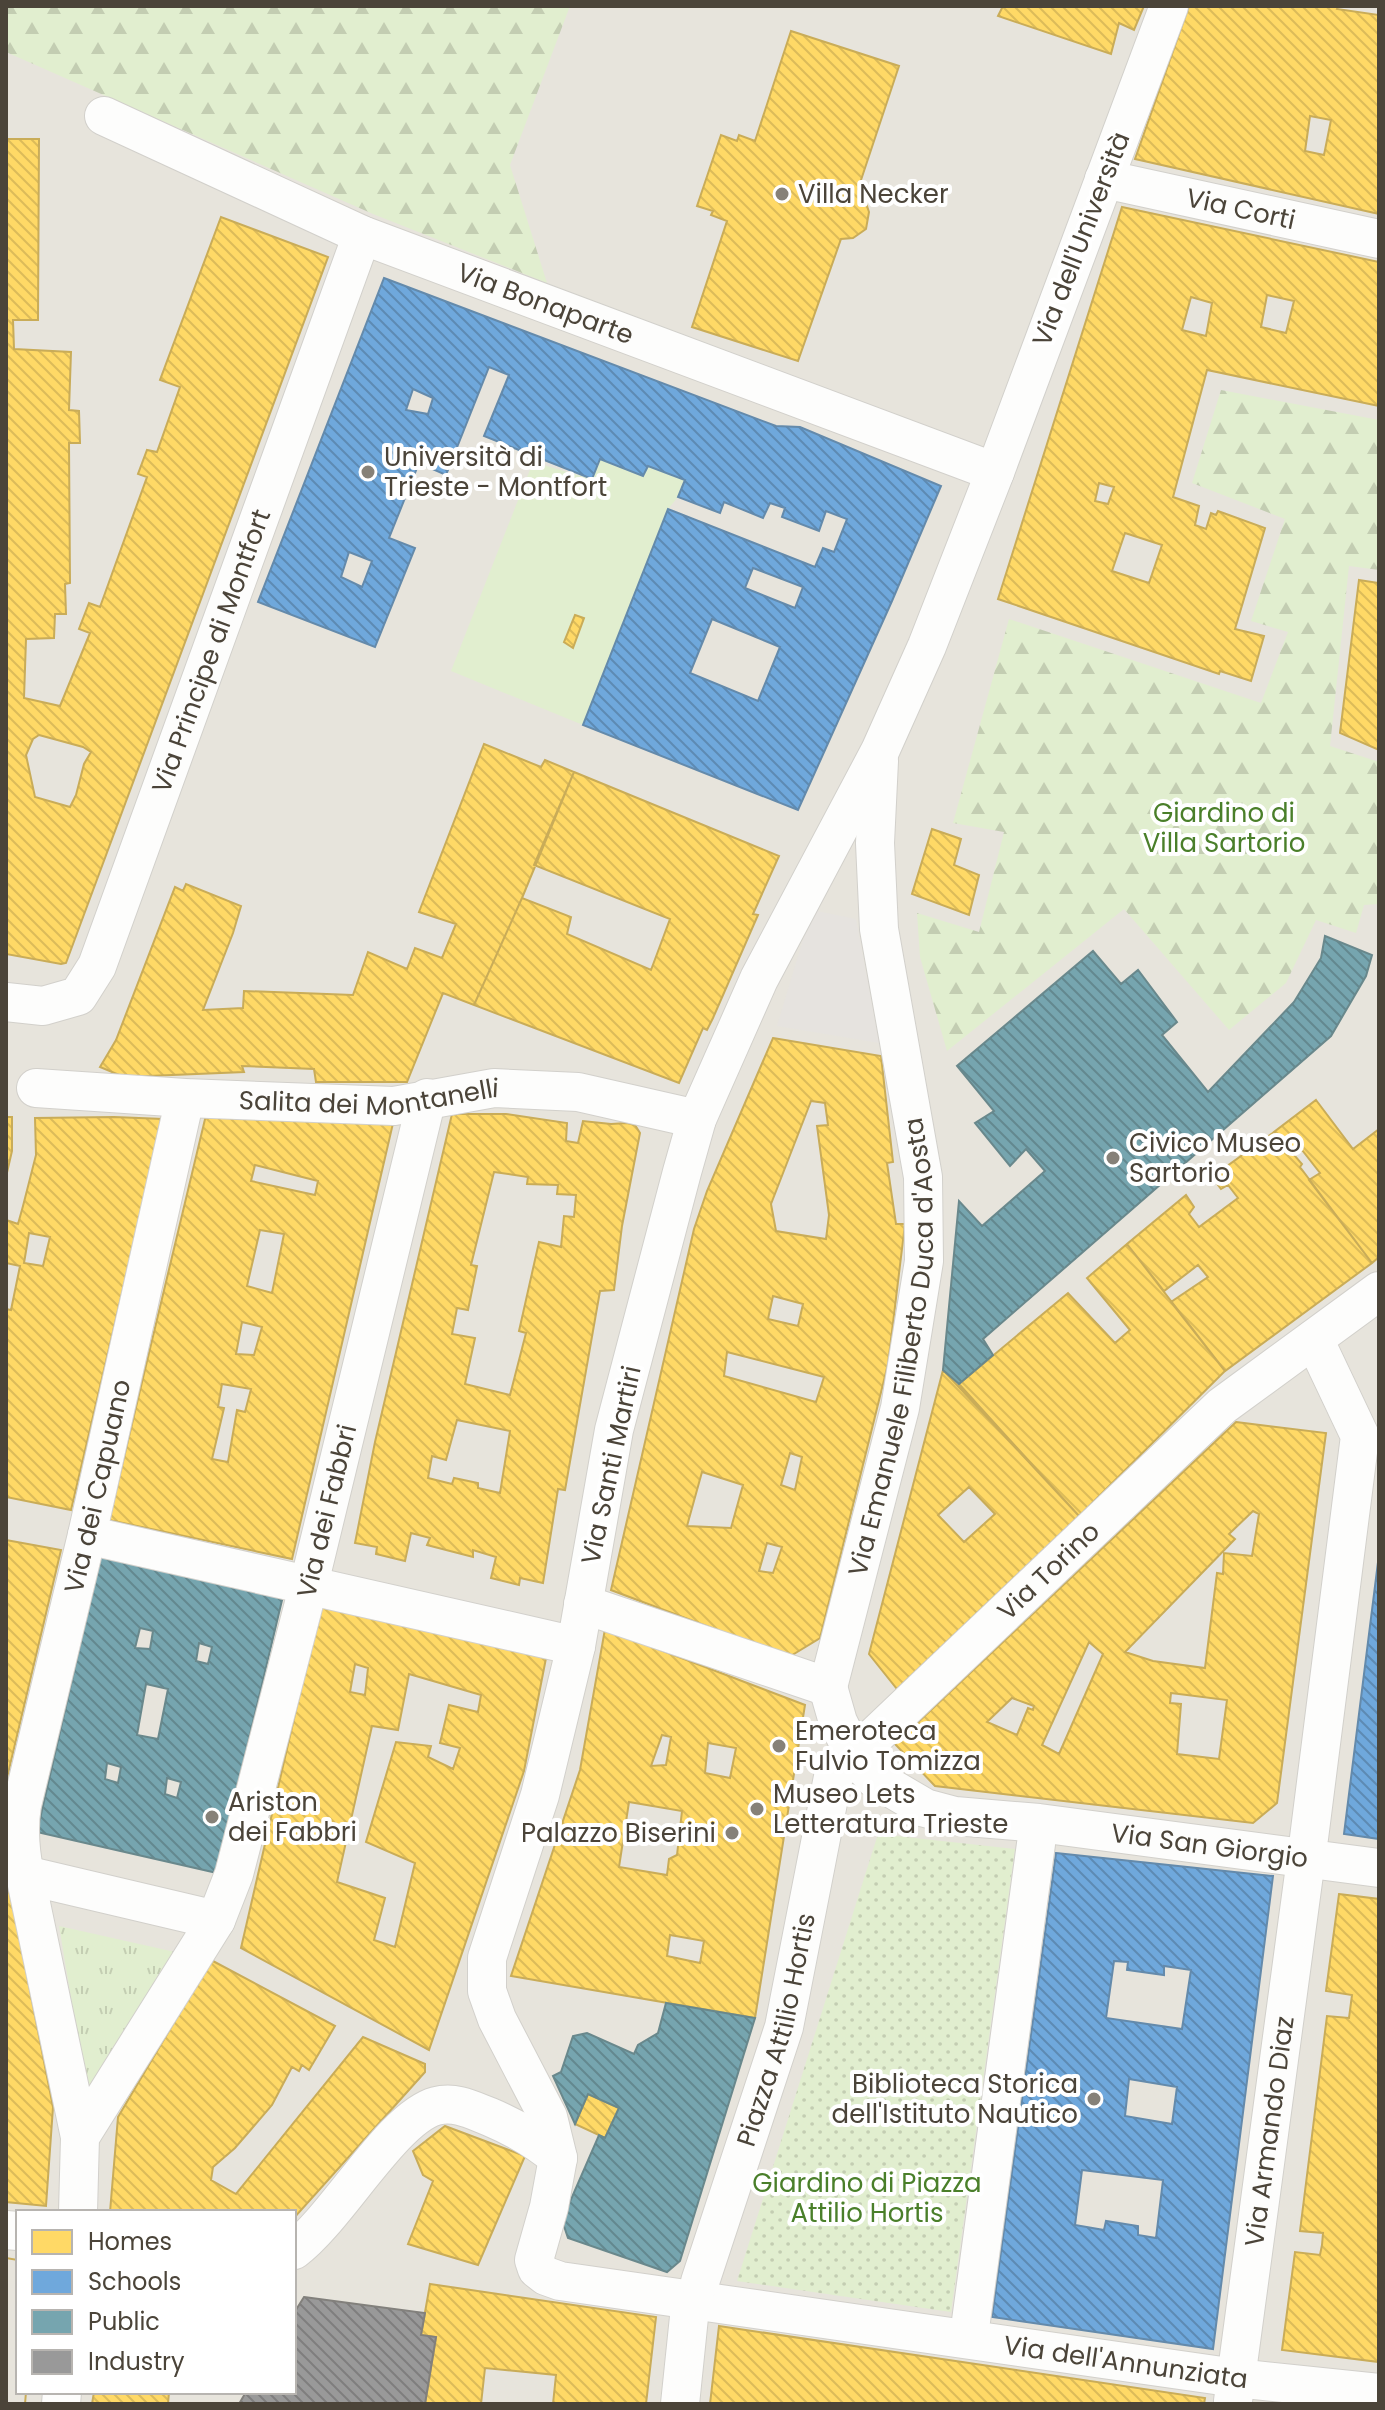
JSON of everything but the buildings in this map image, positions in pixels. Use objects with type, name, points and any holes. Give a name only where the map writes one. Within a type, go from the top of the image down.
[{"type":"street","name":"Via dell'Università","points":[[880,751],[927,646],[995,472],[1169,6]]},
{"type":"street","name":"Via Bonaparte","points":[[104,116],[362,235],[995,472]]},
{"type":"street","name":"Via Corti","points":[[1104,179],[1379,239]]},
{"type":"street","name":"Via Principe di Montfort","points":[[6,1002],[43,1006],[78,996],[97,966],[362,235]]},
{"type":"street","name":"Via Santi Martiri","points":[[558,2158],[548,2117],[497,2019],[487,1991],[487,1958],[540,1795],[576,1646],[614,1430],[697,1119],[759,979],[880,751]]},
{"type":"street","name":"Via Emanuele Filiberto Duca d'Aosta","points":[[828,1687],[900,1408],[924,1261],[923,1177],[890,1005],[878,915],[875,843],[880,751]]},
{"type":"street","name":"Salita dei Montanelli","points":[[36,1088],[185,1098],[394,1106],[494,1088],[578,1092],[697,1119]]},
{"type":"street","name":"Via dei Capuano","points":[[78,2210],[80,2137],[25,1875],[19,1822],[185,1098]]},
{"type":"street","name":"Via dei Fabbri","points":[[80,2137],[216,1920],[234,1874],[309,1584],[427,1098]]},
{"type":"street","name":"Via Torino","points":[[876,1735],[1222,1406],[1379,1291]]},
{"type":"street","name":"Via Armando Diaz","points":[[1234,2391],[1360,1436],[1314,1339]]},
{"type":"street","points":[[87,1535],[576,1646]]},
{"type":"street","points":[[296,2249],[312,2237],[392,2139],[420,2112],[438,2106],[460,2105],[520,2130],[558,2158],[549,2207],[535,2249],[537,2269],[546,2276],[560,2281],[694,2300],[970,2330],[1038,1834],[925,1808],[874,1778],[855,1756],[838,1722],[828,1687],[583,1604]]},
{"type":"street","name":"Piazza Attilio Hortis","points":[[680,2404],[694,2300],[784,2027],[833,1777],[837,1772]]},
{"type":"street","name":"Via San Giorgio","points":[[1038,1834],[1308,1848],[1379,1868]]},
{"type":"street","points":[[25,1875],[216,1920]]},
{"type":"street","name":"Via dell'Annunziata","points":[[970,2330],[1234,2391],[1379,2393]]},
{"type":"shaded area","points":[[6,6],[1379,6],[1379,2404],[6,2404]]},
{"type":"shaded area","points":[[812,910],[856,919],[879,1043],[777,1026]]},
{"type":"green space","points":[[6,6],[570,6],[510,165],[547,283],[373,214],[6,52]]},
{"type":"green space","name":"Giardino di Villa Sartorio","points":[[1221,390],[1379,420],[1379,570],[1349,566],[1330,746],[1379,762],[1379,904],[1364,905],[1356,933],[1316,920],[1286,983],[1229,1030],[1124,909],[947,1051],[920,957],[917,913],[979,932],[1004,832],[953,823],[1009,619],[1261,703],[1288,632],[1251,621],[1285,519],[1192,483]]},
{"type":"green space","points":[[600,459],[643,476],[648,466],[685,480],[678,497],[668,509],[583,725],[451,671],[533,462],[591,479]]},
{"type":"green space","name":"Giardino di Piazza Attilio Hortis","points":[[878,1834],[1015,1849],[951,2312],[737,2281]]},
{"type":"green space","points":[[59,1926],[175,1952],[88,2100]]},
{"type":"place","name":"Villa Necker","points":[[782,194]]},
{"type":"place","name":"Università di Trieste - Montfort","points":[[368,472]]},
{"type":"place","name":"Civico Museo Sartorio","points":[[1113,1158]]},
{"type":"place","name":"Emeroteca Fulvio Tomizza","points":[[779,1746]]},
{"type":"place","name":"Museo Lets Letteratura Trieste","points":[[757,1809]]},
{"type":"place","name":"Ariston dei Fabbri","points":[[212,1817]]},
{"type":"place","name":"Palazzo Biserini","points":[[732,1833]]},
{"type":"place","name":"Biblioteca Storica dell'Istituto Nautico","points":[[1094,2099]]}]
